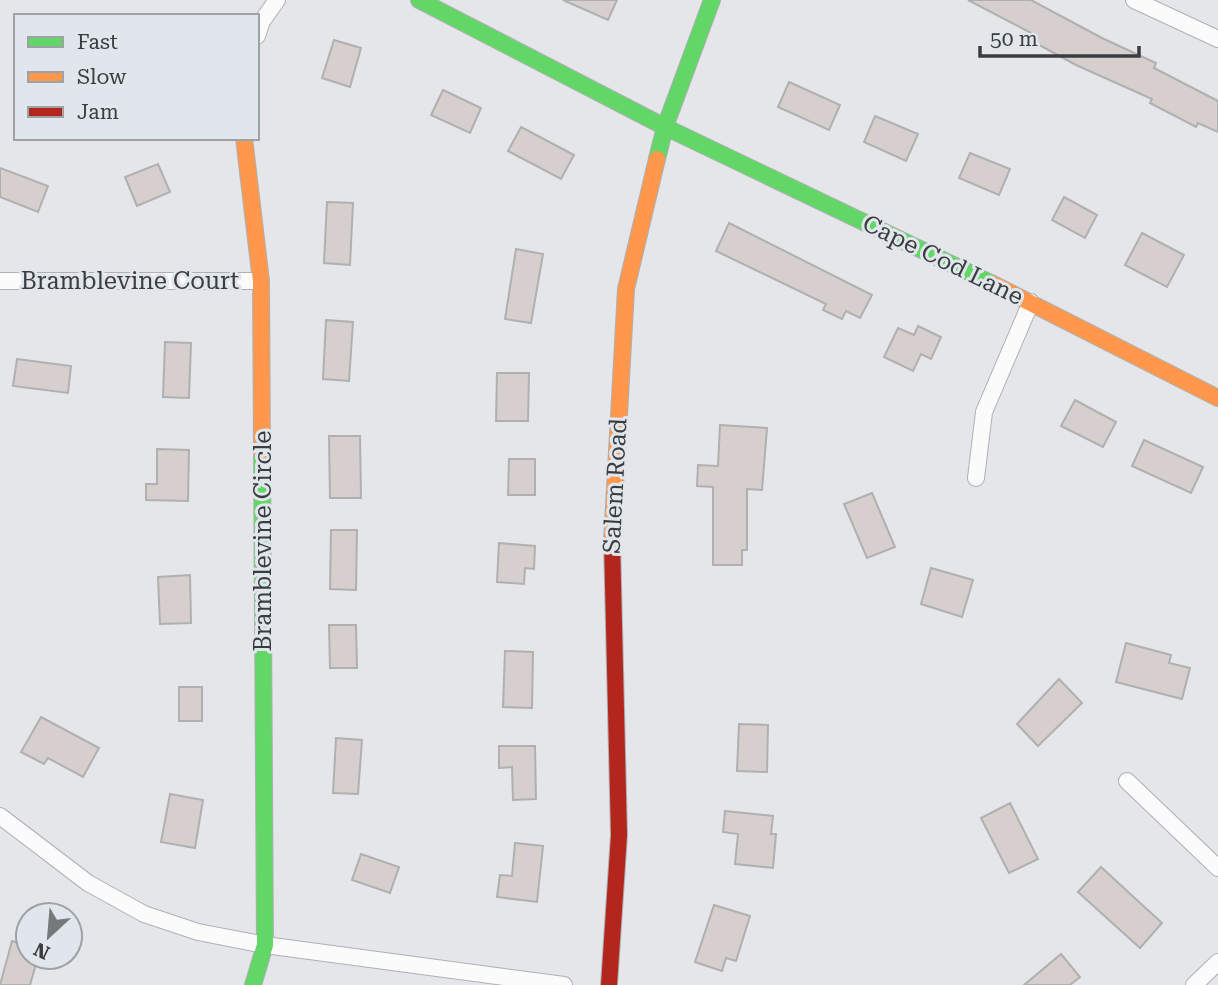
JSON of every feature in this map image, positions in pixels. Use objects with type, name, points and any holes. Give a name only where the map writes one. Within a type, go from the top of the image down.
[{"type":"street","points":[[259,30],[277,0]]},
{"type":"street","name":"Cape Cod Lane","points":[[419,0],[665,127],[1031,302],[1218,398]]},
{"type":"street","name":"Salem Road","points":[[609,985],[619,835],[611,563],[626,289],[665,127],[712,0]]},
{"type":"street","points":[[1134,0],[1218,39]]},
{"type":"street","name":"Bramblevine Circle","points":[[244,140],[261,281],[265,944],[253,985]]},
{"type":"street","name":"Bramblevine Court","points":[[0,281],[261,281]]},
{"type":"street","points":[[976,478],[984,412],[1031,302]]},
{"type":"street","points":[[1127,781],[1218,868]]},
{"type":"street","points":[[0,816],[88,883],[144,914],[198,932],[265,944],[564,985]]},
{"type":"street","points":[[1194,985],[1218,962]]},
{"type":"building","points":[[563,0],[617,0],[608,20]]},
{"type":"building","points":[[968,0],[1031,0],[1156,63],[1154,68],[1218,101],[1218,132],[1198,123],[1196,127],[1150,103],[1152,99],[1076,65],[1032,41],[1035,35]]},
{"type":"building","points":[[334,40],[361,48],[350,87],[322,78]]},
{"type":"building","points":[[789,82],[840,105],[829,130],[778,107]]},
{"type":"building","points":[[443,90],[481,108],[470,133],[431,115]]},
{"type":"building","points":[[875,116],[918,134],[906,161],[864,142]]},
{"type":"building","points":[[521,127],[574,155],[561,179],[508,151]]},
{"type":"building","points":[[970,153],[1010,169],[999,195],[959,178]]},
{"type":"building","points":[[158,164],[170,192],[137,206],[125,177]]},
{"type":"building","points":[[0,168],[48,186],[38,212],[0,197]]},
{"type":"building","points":[[1064,197],[1097,215],[1085,238],[1052,220]]},
{"type":"building","points":[[327,202],[353,203],[350,265],[324,263]]},
{"type":"building","points":[[729,223],[872,295],[860,318],[846,311],[842,319],[823,310],[826,304],[716,251]]},
{"type":"building","points":[[1142,233],[1184,255],[1167,287],[1125,265]]},
{"type":"building","points":[[516,249],[543,254],[531,323],[505,319]]},
{"type":"building","points":[[326,320],[353,322],[349,381],[323,379]]},
{"type":"building","points":[[918,326],[941,337],[931,359],[921,354],[913,371],[884,357],[898,328],[914,335]]},
{"type":"building","points":[[165,342],[191,343],[189,398],[163,397]]},
{"type":"building","points":[[17,359],[71,366],[68,393],[13,386]]},
{"type":"building","points":[[497,373],[529,373],[528,421],[496,421]]},
{"type":"building","points":[[1075,400],[1116,422],[1103,447],[1061,426]]},
{"type":"building","points":[[720,425],[767,428],[762,490],[747,489],[747,550],[742,550],[742,565],[713,565],[713,487],[697,486],[698,465],[718,466]]},
{"type":"building","points":[[329,436],[360,436],[361,498],[330,498]]},
{"type":"building","points":[[1144,440],[1203,467],[1191,493],[1132,466]]},
{"type":"building","points":[[157,449],[189,450],[188,501],[146,500],[146,484],[157,484]]},
{"type":"building","points":[[509,459],[535,459],[535,495],[508,495]]},
{"type":"building","points":[[872,493],[895,547],[867,558],[844,504]]},
{"type":"building","points":[[331,530],[357,530],[356,590],[330,589]]},
{"type":"building","points":[[499,543],[535,546],[534,569],[525,568],[524,584],[497,582]]},
{"type":"building","points":[[931,568],[973,580],[962,617],[921,604]]},
{"type":"building","points":[[190,575],[191,623],[160,624],[158,577]]},
{"type":"building","points":[[329,625],[356,625],[357,668],[330,668]]},
{"type":"building","points":[[1126,643],[1171,655],[1169,663],[1190,668],[1182,699],[1116,682]]},
{"type":"building","points":[[505,651],[533,652],[532,708],[503,707]]},
{"type":"building","points":[[1059,679],[1082,703],[1038,746],[1017,724]]},
{"type":"building","points":[[179,687],[202,687],[202,721],[179,721]]},
{"type":"building","points":[[41,717],[99,748],[83,777],[48,758],[44,764],[21,752]]},
{"type":"building","points":[[739,724],[768,725],[767,772],[737,771]]},
{"type":"building","points":[[336,738],[362,740],[358,794],[333,793]]},
{"type":"building","points":[[499,746],[535,746],[536,799],[513,800],[512,767],[499,768]]},
{"type":"building","points":[[170,794],[203,800],[195,848],[161,842]]},
{"type":"building","points":[[1010,803],[1038,859],[1009,873],[981,818]]},
{"type":"building","points":[[725,811],[773,816],[771,834],[776,834],[773,868],[735,864],[738,834],[723,832]]},
{"type":"building","points":[[515,843],[543,846],[537,902],[497,897],[500,875],[512,876]]},
{"type":"building","points":[[361,854],[399,867],[390,893],[352,880]]},
{"type":"building","points":[[1101,867],[1162,923],[1140,948],[1078,892]]},
{"type":"building","points":[[714,905],[750,916],[736,961],[726,958],[722,971],[695,962]]},
{"type":"building","points":[[12,941],[14,971],[34,971],[30,985],[0,985]]},
{"type":"building","points":[[1061,954],[1080,977],[1070,985],[1024,985]]},
{"type":"traffic: fast","points":[[419,0],[665,127],[993,284]]},
{"type":"traffic: fast","points":[[657,159],[665,127],[712,0]]},
{"type":"traffic: fast","points":[[253,985],[265,945],[262,453]]},
{"type":"traffic: slow","points":[[244,140],[261,281],[262,453]]},
{"type":"traffic: slow","points":[[612,542],[626,289],[657,159]]},
{"type":"traffic: slow","points":[[993,284],[1218,398]]},
{"type":"traffic: jam","points":[[609,985],[619,835],[612,542]]}]
